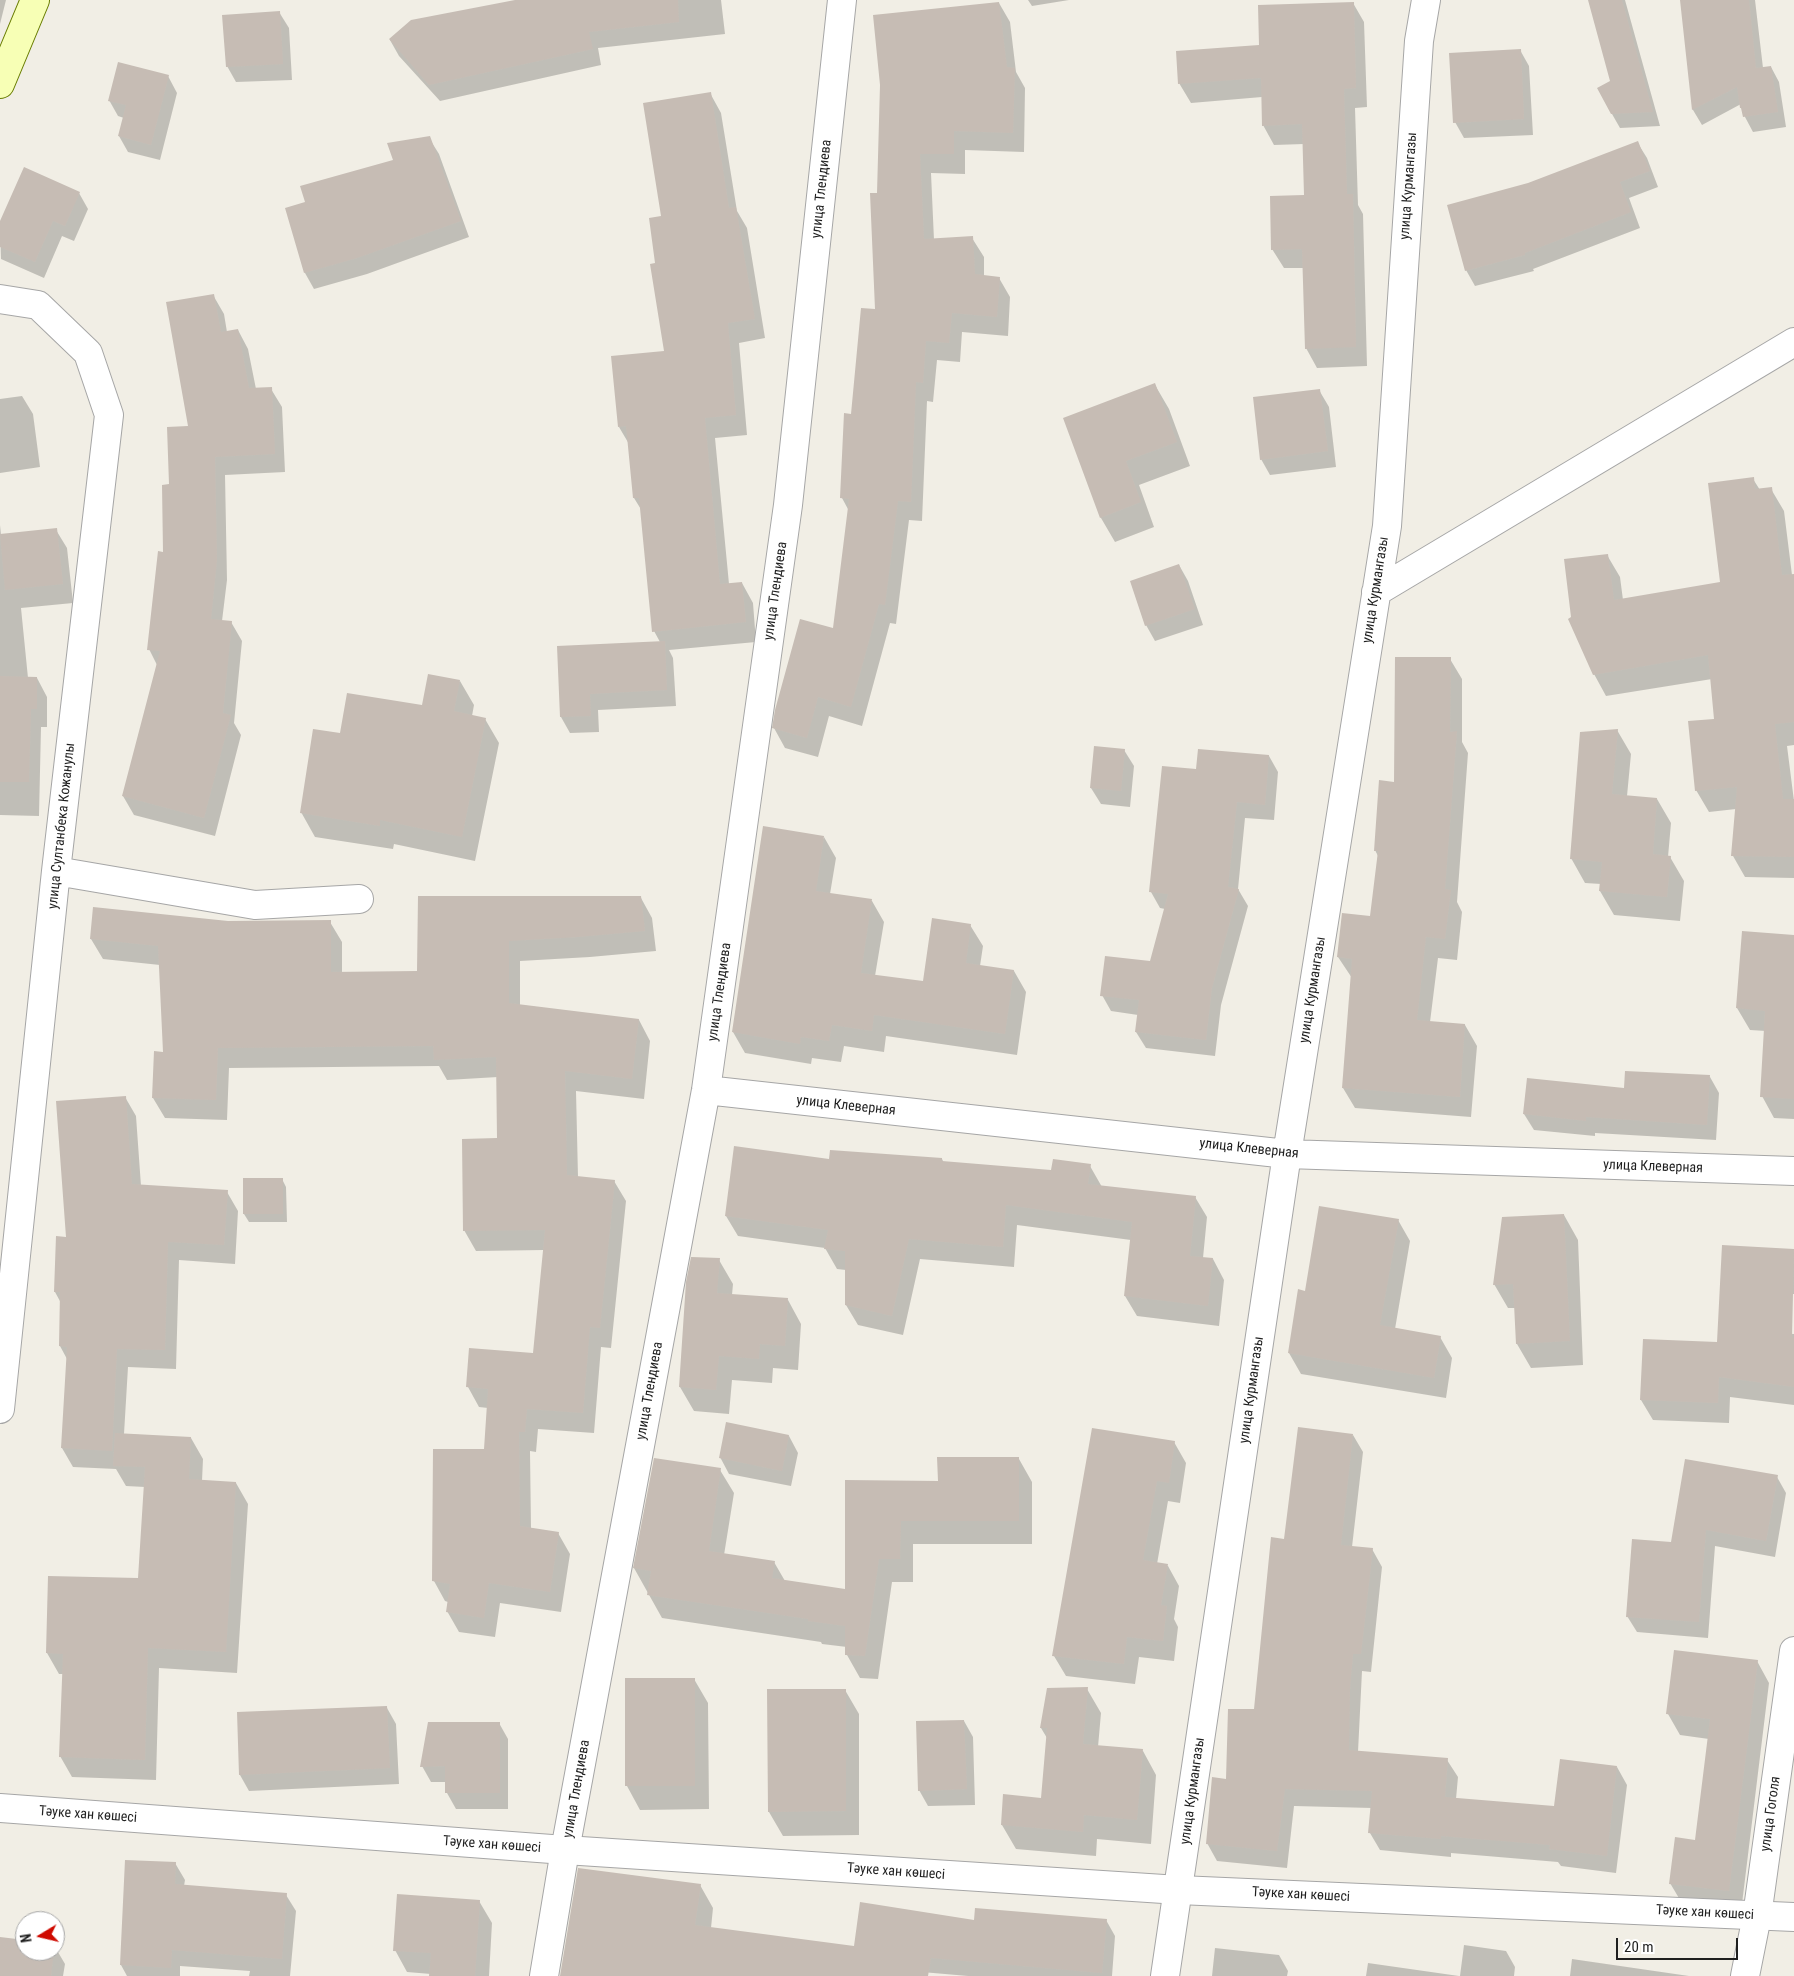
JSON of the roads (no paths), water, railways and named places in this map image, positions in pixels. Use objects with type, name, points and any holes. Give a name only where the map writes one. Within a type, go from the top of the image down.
[{"type":"main road","points":[[0,84],[35,0]]},
{"type":"street","name":"улица Тлендиева","points":[[544,1976],[565,1850],[706,1090],[788,505],[842,0]]},
{"type":"street","name":"улица Курмангазы","points":[[1165,1976],[1287,1154],[1386,526],[1419,41],[1426,0]]},
{"type":"street","name":"улица Султанбека Кожанулы","points":[[0,298],[38,305],[88,354],[109,415],[56,871],[0,1409]]},
{"type":"street","points":[[1376,592],[1794,342]]},
{"type":"street","points":[[56,871],[255,905],[360,899]]},
{"type":"street","name":"улица Клеверная","points":[[706,1090],[1287,1154],[1794,1171]]},
{"type":"street","name":"улица Гоголя","points":[[1745,1976],[1757,1916],[1794,1652]]},
{"type":"street","name":"Тәуке хан көшесі","points":[[0,1808],[565,1850],[1179,1890],[1794,1917]]}]
